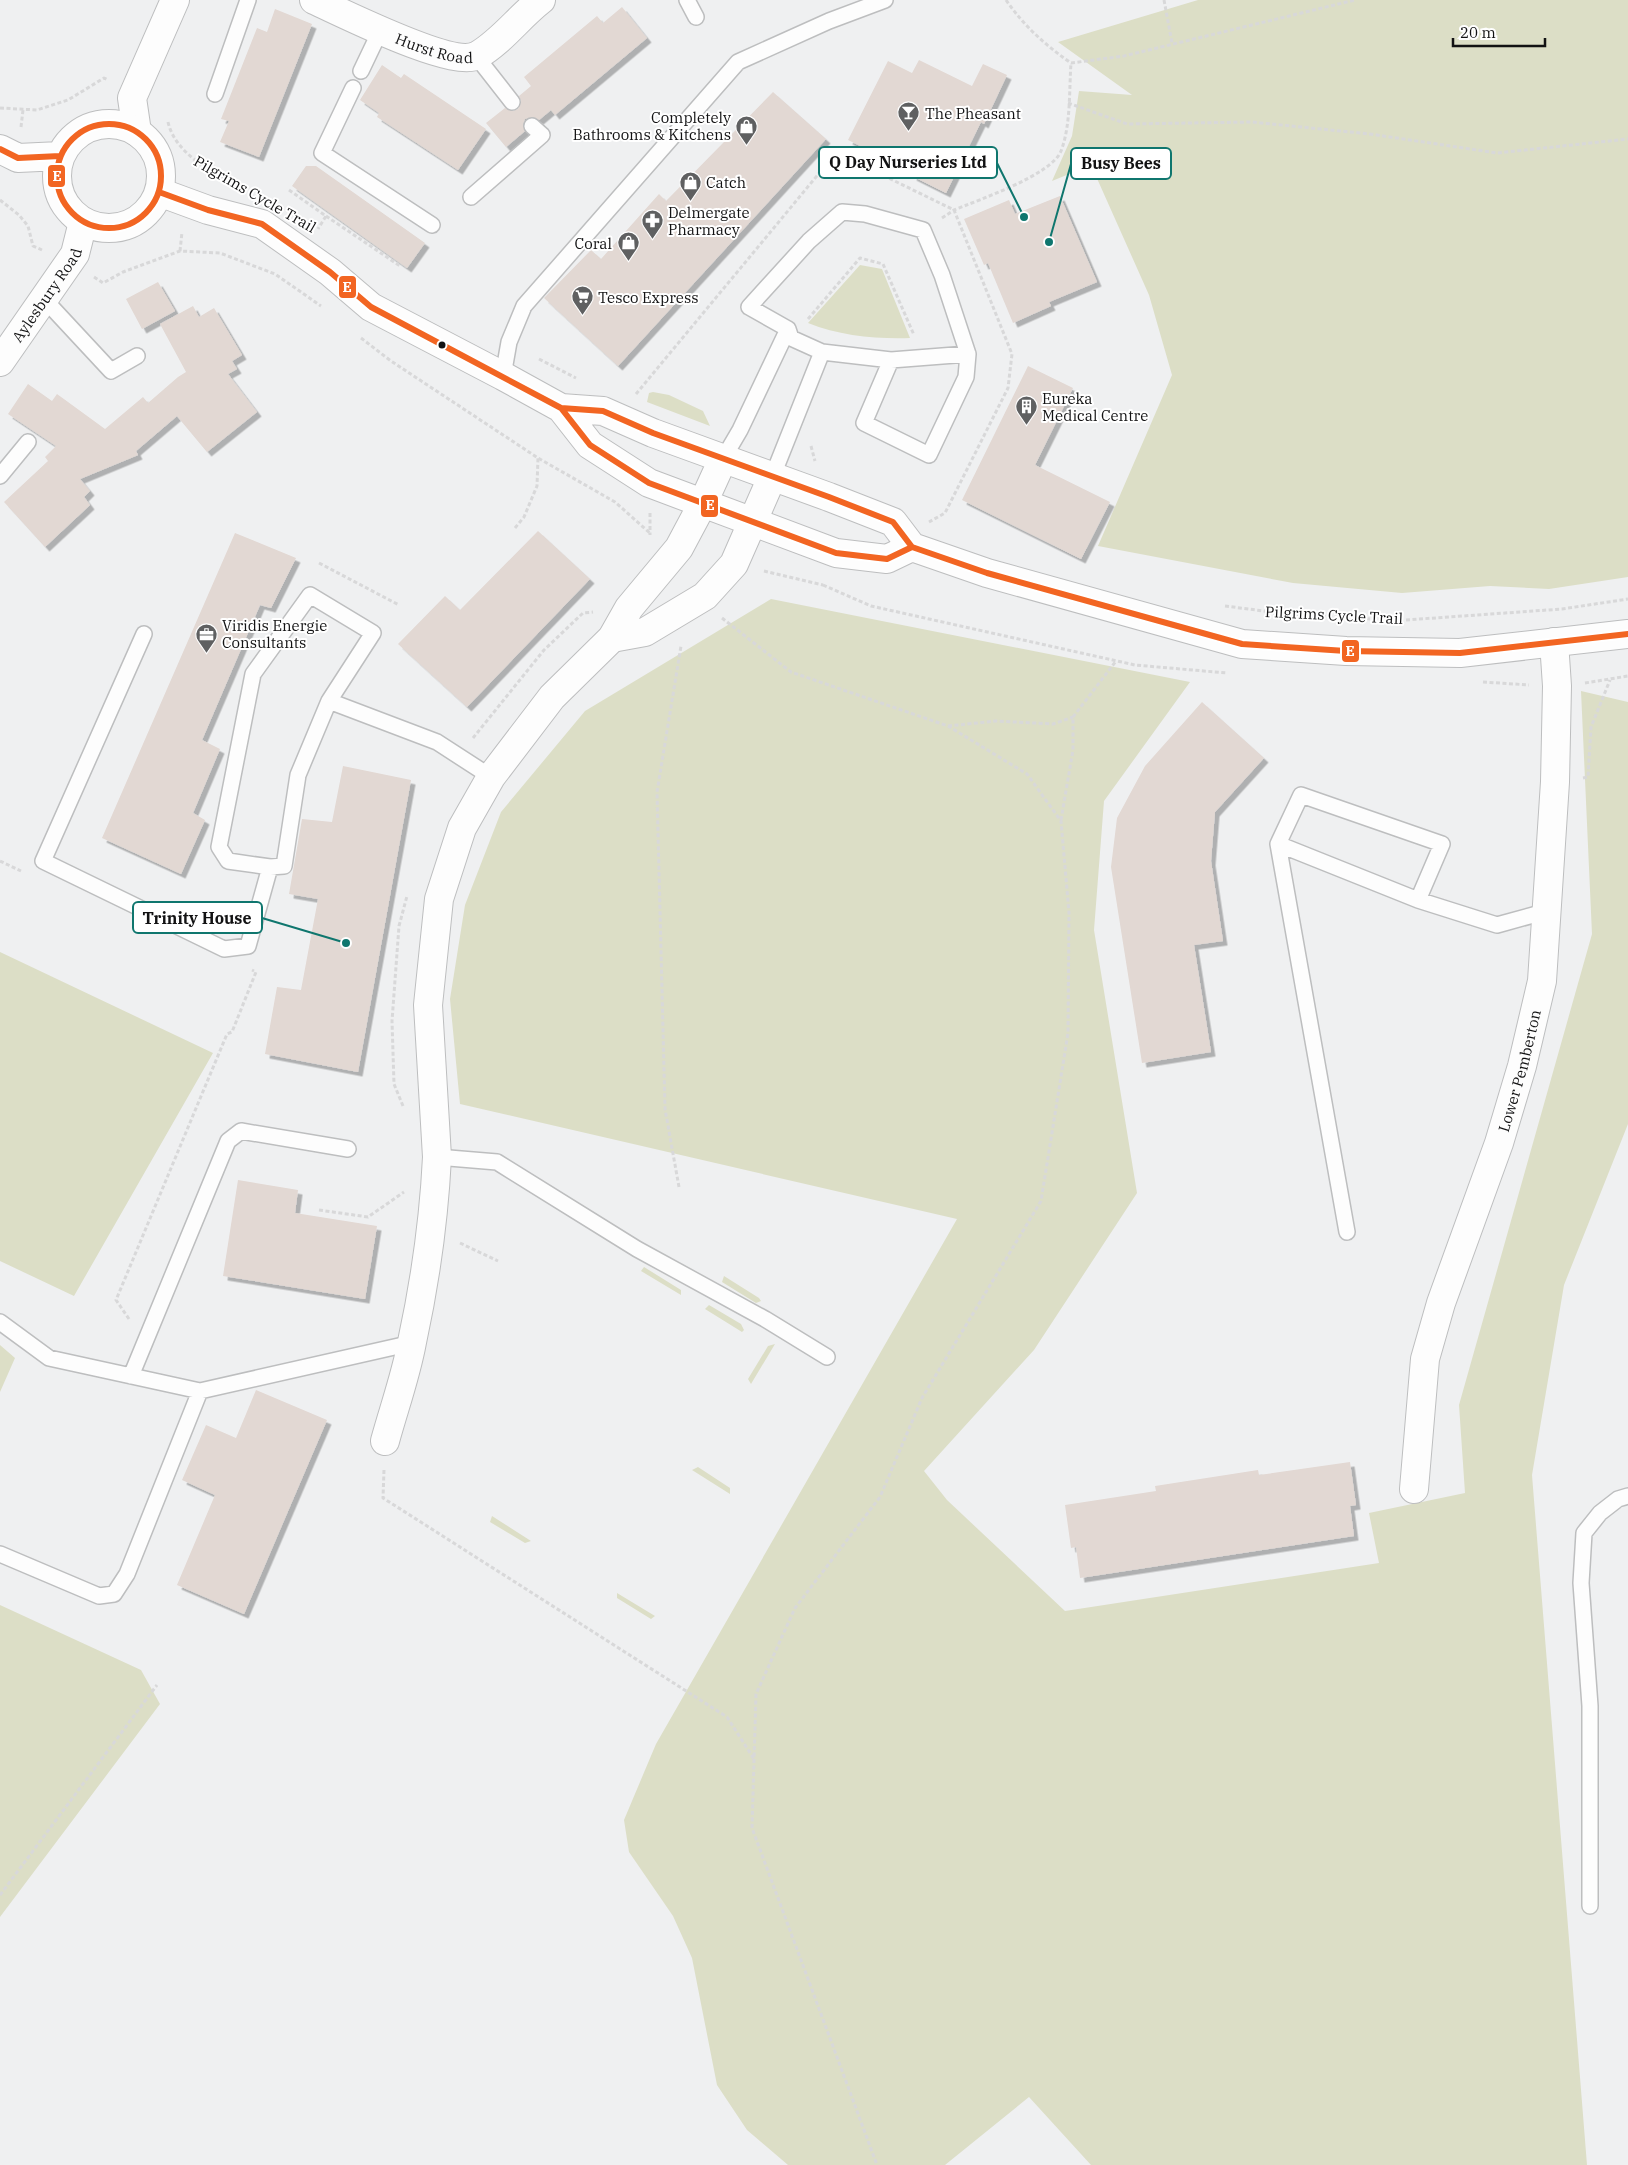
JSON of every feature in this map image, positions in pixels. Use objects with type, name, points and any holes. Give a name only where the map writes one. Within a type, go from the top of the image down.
[{"type":"street","points":[[138,132],[132,98],[175,0]]},
{"type":"street","name":"Hurst Road","points":[[314,0],[382,29],[413,45],[455,58],[476,56],[497,41],[541,0]]},
{"type":"street","points":[[116,124],[138,132],[150,143],[159,158],[161,175],[159,192],[152,206],[141,217],[128,225],[98,228],[83,222],[71,213],[62,201],[57,186],[56,171],[60,156],[68,142],[79,132],[93,125],[116,124]]},
{"type":"street","points":[[0,149],[18,158],[60,156]]},
{"type":"street","points":[[159,192],[208,210],[262,224],[330,272],[371,307],[561,408],[590,445],[649,483],[836,553],[887,559],[912,547]]},
{"type":"street","name":"Aylesbury Road","points":[[0,362],[71,261],[75,254],[83,222]]},
{"type":"street","points":[[561,408],[603,411],[723,459],[773,475],[893,522],[912,547],[987,573],[1242,644],[1346,651],[1460,652],[1628,634]]},
{"type":"street","points":[[385,1441],[412,1343],[430,1229],[437,1157],[428,1005],[439,899],[462,828],[490,777],[552,697],[612,638],[629,608],[679,548],[703,503],[723,459]]},
{"type":"street","points":[[612,638],[644,632],[704,596],[734,564],[773,475]]},
{"type":"street","name":"Lower Pemberton","points":[[1414,1489],[1425,1359],[1441,1303],[1499,1143],[1522,1066],[1542,981],[1555,782],[1557,686],[1554,642]]},
{"type":"lane","points":[[215,94],[248,0]]},
{"type":"lane","points":[[687,0],[696,17]]},
{"type":"lane","points":[[503,376],[509,342],[524,306],[738,62],[829,21],[885,0]]},
{"type":"lane","points":[[362,72],[382,29]]},
{"type":"lane","points":[[476,56],[512,102]]},
{"type":"lane","points":[[353,88],[322,153],[432,225]]},
{"type":"lane","points":[[471,197],[542,135],[532,126]]},
{"type":"lane","points":[[891,360],[864,423],[929,455],[966,377],[968,354],[942,275],[922,230],[865,214],[842,212],[809,241],[749,307],[822,352],[891,360],[968,354]]},
{"type":"lane","points":[[44,299],[111,371],[137,356]]},
{"type":"lane","points":[[723,459],[790,333]]},
{"type":"lane","points":[[773,475],[822,352]]},
{"type":"lane","points":[[0,476],[28,442]]},
{"type":"lane","points":[[310,595],[373,633],[329,701],[298,775],[284,866],[270,867],[228,861],[219,847],[253,674],[310,595]]},
{"type":"lane","points":[[144,634],[43,861],[224,949],[248,946],[270,867]]},
{"type":"lane","points":[[329,701],[437,742],[490,777]]},
{"type":"lane","points":[[1347,1232],[1278,844],[1301,795],[1442,844],[1418,900]]},
{"type":"lane","points":[[1278,844],[1418,900],[1497,926],[1548,911]]},
{"type":"lane","points":[[131,1376],[228,1141],[241,1131],[348,1149]]},
{"type":"lane","points":[[437,1157],[497,1162],[637,1249],[765,1319],[827,1357]]},
{"type":"lane","points":[[0,1322],[49,1358],[200,1391],[412,1343]]},
{"type":"lane","points":[[0,1554],[99,1596],[114,1594],[127,1574],[200,1391]]},
{"type":"lane","points":[[1590,1906],[1590,1706],[1581,1584],[1584,1533],[1600,1513],[1618,1499],[1628,1496]]},
{"type":"path","points":[[1006,0],[1019,19],[1033,33],[1047,46],[1071,63],[1124,56],[1355,0]]},
{"type":"path","points":[[1164,0],[1172,43]]},
{"type":"path","points":[[922,230],[954,210],[1044,170],[1060,153],[1066,128],[1071,63]]},
{"type":"path","name":"Pilgrims Cycle Trail","points":[[0,108],[36,110],[68,100],[104,78],[132,98],[164,107],[169,129],[188,155],[218,176],[244,189]]},
{"type":"path","points":[[1068,103],[1127,124],[1252,122],[1370,134],[1497,153],[1628,139]]},
{"type":"path","points":[[634,397],[826,165],[862,165],[954,210],[1012,354],[1008,388],[945,513],[928,523]]},
{"type":"path","points":[[289,190],[400,266]]},
{"type":"path","points":[[0,200],[19,215],[28,226],[33,246],[71,261],[103,283],[123,272],[180,251],[220,253],[275,274],[323,308]]},
{"type":"path","points":[[317,229],[326,216]]},
{"type":"path","name":"Pilgrims Cycle Trail","points":[[312,224],[324,235]]},
{"type":"path","points":[[790,333],[860,258],[883,264],[924,357]]},
{"type":"path","points":[[391,361],[538,458],[614,502],[650,534]]},
{"type":"path","points":[[515,528],[524,518],[537,486],[538,458]]},
{"type":"path","points":[[319,563],[399,606]]},
{"type":"path","name":"Pilgrims Cycle Trail","points":[[1402,620],[1562,609],[1628,599]]},
{"type":"path","name":"Pilgrims Cycle Trail","points":[[1220,605],[1277,613],[1373,620]]},
{"type":"path","points":[[463,759],[474,737],[544,650],[584,613],[596,612]]},
{"type":"path","points":[[719,615],[791,672],[948,726],[1027,774],[1061,821]]},
{"type":"path","points":[[679,1187],[665,1109],[657,792],[682,640]]},
{"type":"path","points":[[948,726],[996,721],[1053,724],[1074,716],[1116,661]]},
{"type":"path","points":[[1557,686],[1628,676]]},
{"type":"path","points":[[1555,782],[1588,777],[1591,727],[1610,680]]},
{"type":"path","points":[[877,2165],[752,1828],[756,1694],[795,1608],[880,1498],[922,1398],[1040,1201],[1068,1033],[1069,913],[1061,821],[1073,750],[1074,716]]},
{"type":"path","points":[[149,1332],[135,1328],[116,1300],[227,1034]]},
{"type":"path","points":[[318,1210],[368,1217],[405,1192],[435,1189]]},
{"type":"path","points":[[430,1229],[498,1261]]},
{"type":"path","points":[[385,1441],[383,1498],[727,1717],[754,1760]]},
{"type":"path","points":[[0,1895],[157,1685]]},
{"type":"green space","points":[[1198,0],[1628,0],[1628,577],[1549,589],[1490,586],[1402,593],[1293,583],[1098,546],[1172,375],[1149,295],[1091,165],[1052,181],[1072,136],[1079,91],[1132,95],[1058,42]]},
{"type":"green space","points":[[860,265],[882,269],[910,338],[858,336],[808,323]]},
{"type":"green space","points":[[649,393],[669,395],[703,411],[710,426],[647,402]]},
{"type":"green space","points":[[771,599],[1190,682],[1104,801],[1094,930],[1137,1193],[1034,1350],[924,1471],[947,1500],[1065,1611],[1379,1563],[1369,1513],[1465,1493],[1459,1405],[1592,934],[1581,691],[1628,702],[1628,1124],[1564,1285],[1532,1475],[1587,2165],[1091,2165],[1029,2097],[945,2165],[788,2165],[747,2130],[717,2085],[692,1958],[673,1916],[629,1852],[624,1820],[656,1744],[957,1219],[460,1104],[450,999],[465,905],[501,812],[585,711]]},
{"type":"green space","points":[[0,952],[213,1053],[74,1296],[0,1261]]},
{"type":"green space","points":[[644,1267],[681,1290],[681,1295],[641,1271]]},
{"type":"green space","points":[[724,1276],[761,1301],[756,1303],[722,1282]]},
{"type":"green space","points":[[709,1305],[741,1324],[744,1330],[742,1332],[705,1309]]},
{"type":"green space","points":[[775,1344],[751,1384],[748,1379],[768,1346]]},
{"type":"green space","points":[[0,1345],[15,1358],[0,1392]]},
{"type":"green space","points":[[698,1467],[730,1488],[730,1494],[692,1470]]},
{"type":"green space","points":[[492,1516],[531,1541],[525,1543],[490,1522]]},
{"type":"green space","points":[[617,1593],[655,1616],[651,1619],[617,1598]]},
{"type":"green space","points":[[0,1605],[141,1670],[160,1704],[0,1917]]},
{"type":"building","points":[[622,7],[647,38],[555,115],[551,110],[539,120],[533,117],[525,119],[523,125],[525,131],[506,147],[486,123],[505,108],[513,111],[518,109],[521,101],[519,96],[531,86],[524,77],[597,16],[603,23]]},
{"type":"building","points":[[275,9],[312,24],[259,157],[220,142],[229,121],[221,119],[257,28],[267,32]]},
{"type":"building","name":"The Pheasant","points":[[919,60],[972,86],[983,64],[1007,75],[984,124],[981,122],[946,193],[912,176],[914,172],[848,140],[888,61],[912,73]]},
{"type":"building","points":[[382,65],[401,78],[404,74],[486,129],[458,170],[377,117],[379,113],[360,100]]},
{"type":"building","points":[[773,92],[826,139],[618,366],[544,298],[591,250],[601,259],[659,194],[666,201]]},
{"type":"building","points":[[306,166],[316,166],[425,243],[407,268],[292,186]]},
{"type":"building","points":[[1060,196],[1097,282],[1049,302],[1051,306],[1013,323],[988,263],[984,265],[964,219],[1009,200],[1015,214]]},
{"type":"building","points":[[158,282],[175,311],[142,329],[126,299]]},
{"type":"building","points":[[193,306],[199,317],[214,308],[242,355],[232,361],[237,369],[228,374],[257,412],[207,452],[177,416],[136,451],[138,455],[80,479],[90,491],[84,497],[90,505],[45,547],[4,502],[48,461],[45,457],[56,446],[8,414],[28,384],[52,401],[57,394],[105,429],[143,397],[148,403],[186,372],[160,324]]},
{"type":"building","name":"Eureka Medical Centre","points":[[1028,366],[1073,388],[1035,465],[1110,502],[1081,559],[962,500]]},
{"type":"building","points":[[538,531],[590,579],[467,707],[398,644],[445,596],[460,610]]},
{"type":"building","points":[[235,533],[296,558],[271,608],[260,605],[202,740],[220,749],[193,813],[205,820],[181,874],[102,838]]},
{"type":"building","points":[[1202,702],[1264,758],[1215,812],[1211,861],[1223,941],[1194,945],[1211,1052],[1142,1063],[1111,867],[1117,818],[1145,766]]},
{"type":"building","points":[[343,766],[411,780],[358,1072],[265,1054],[277,987],[301,990],[318,899],[289,894],[302,819],[332,822]]},
{"type":"building","points":[[238,1180],[298,1190],[295,1213],[377,1226],[365,1299],[223,1276]]},
{"type":"building","points":[[256,1390],[327,1420],[244,1614],[177,1585],[215,1495],[182,1480],[206,1425],[236,1438]]},
{"type":"building","points":[[1350,1462],[1356,1505],[1350,1506],[1354,1536],[1080,1578],[1076,1547],[1071,1548],[1065,1505],[1156,1491],[1155,1486],[1258,1470],[1259,1475]]},
{"type":"transit line","name":"E","points":[[109,124],[129,128],[138,132],[146,139],[153,147],[157,156],[161,176],[157,196],[153,205],[146,213],[138,220],[129,224],[109,228],[89,224],[80,220],[72,213],[65,205],[61,196],[57,176],[61,156],[65,147],[72,139],[80,132],[89,128],[109,124]]},
{"type":"transit line","name":"E","points":[[0,149],[18,158],[60,156]]},
{"type":"transit line","name":"E","points":[[159,192],[208,210],[262,224],[330,272],[371,307],[561,408],[590,445],[649,483],[836,553],[887,559],[912,547]]},
{"type":"transit line","name":"E","points":[[561,408],[603,411],[653,433],[829,497],[893,522],[912,547],[987,573],[1242,644],[1346,651],[1460,653],[1628,634]]},
{"type":"place","name":"The Pheasant","points":[[909,132]]},
{"type":"place","name":"Completely Bathrooms & Kitchens","points":[[747,145]]},
{"type":"place","name":"Catch","points":[[690,201]]},
{"type":"place","name":"Q Day Nurseries Ltd","points":[[1024,217]]},
{"type":"place","name":"Delmergate Pharmacy","points":[[652,240]]},
{"type":"place","name":"Busy Bees","points":[[1049,242]]},
{"type":"place","name":"Coral","points":[[628,262]]},
{"type":"place","name":"Tesco Express","points":[[582,316]]},
{"type":"place","name":"Eureka Medical Centre","points":[[1026,426]]},
{"type":"place","name":"Viridis Energie Consultants","points":[[206,653]]},
{"type":"place","name":"Trinity House","points":[[346,943]]}]
